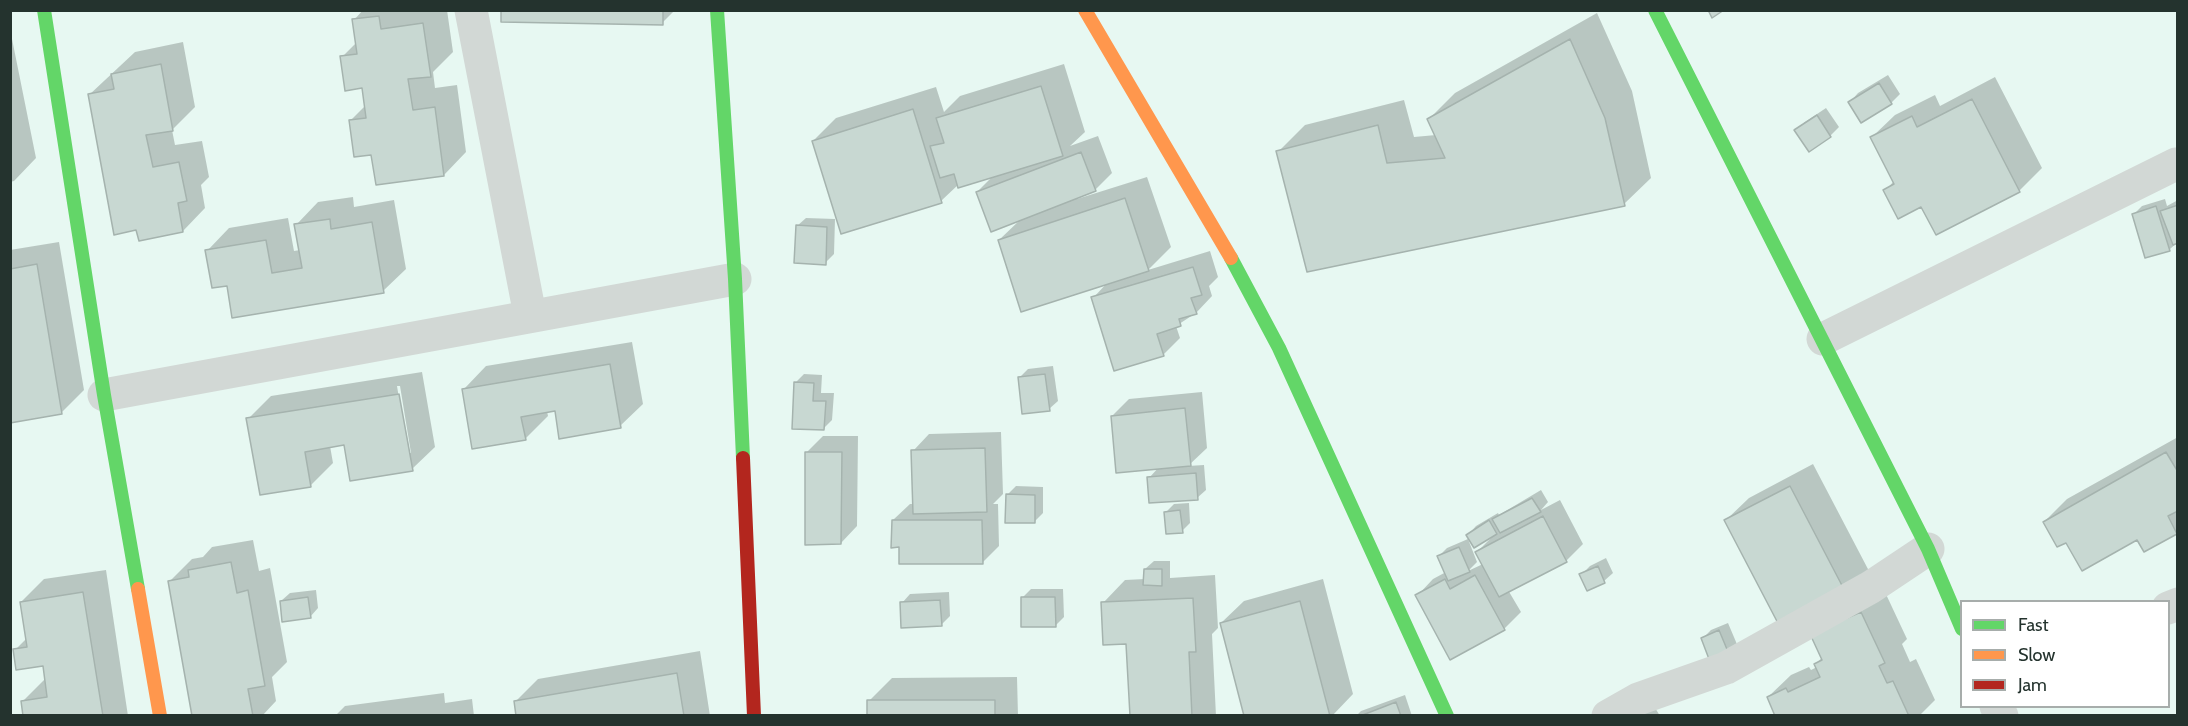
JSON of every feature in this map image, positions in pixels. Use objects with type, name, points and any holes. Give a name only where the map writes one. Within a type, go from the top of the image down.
[{"type":"street","points":[[44,10],[104,395],[160,716]]},
{"type":"street","points":[[471,10],[530,315]]},
{"type":"street","points":[[717,10],[735,279],[754,716]]},
{"type":"street","points":[[1085,10],[1240,273],[1279,348],[1447,716]]},
{"type":"street","points":[[1655,10],[1928,549],[1960,624]]},
{"type":"street","points":[[1823,339],[2176,164]]},
{"type":"street","points":[[104,395],[735,279]]},
{"type":"street","points":[[1608,716],[1638,699],[1726,668],[1871,587],[1928,549]]},
{"type":"building","points":[[501,10],[663,10],[663,25],[501,22]]},
{"type":"building","points":[[1708,10],[1724,10],[1712,18]]},
{"type":"building","points":[[379,16],[381,29],[423,23],[431,77],[408,79],[413,110],[435,107],[444,176],[376,185],[371,155],[354,157],[349,120],[366,118],[362,88],[345,91],[340,56],[357,54],[352,19]]},
{"type":"building","points":[[1570,39],[1605,118],[1625,206],[1307,272],[1276,151],[1378,125],[1387,163],[1445,158],[1427,119]]},
{"type":"building","points":[[161,64],[173,131],[146,135],[153,167],[179,162],[187,201],[178,203],[183,232],[139,241],[136,230],[114,235],[88,94],[114,89],[111,74]]},
{"type":"building","points":[[1879,83],[1892,104],[1861,123],[1848,102]]},
{"type":"building","points":[[1041,86],[1063,156],[958,188],[954,174],[940,178],[930,146],[944,143],[936,118]]},
{"type":"building","points":[[1972,99],[2020,192],[1936,235],[1921,207],[1898,219],[1883,190],[1894,184],[1870,137],[1912,116],[1917,127]]},
{"type":"building","points":[[913,109],[942,203],[841,234],[812,141]]},
{"type":"building","points":[[1817,115],[1831,137],[1809,152],[1794,130]]},
{"type":"building","points":[[1081,152],[1096,191],[991,232],[976,192]]},
{"type":"building","points":[[1125,198],[1149,271],[1021,312],[998,240]]},
{"type":"building","points":[[2178,205],[2178,243],[2173,245],[2160,211]]},
{"type":"building","points":[[2156,206],[2170,251],[2145,258],[2132,214]]},
{"type":"building","points":[[330,219],[331,229],[372,222],[384,293],[232,318],[227,286],[212,288],[205,250],[266,240],[272,273],[302,268],[294,224]]},
{"type":"building","points":[[796,225],[827,227],[826,265],[794,263]]},
{"type":"building","points":[[37,264],[62,414],[10,423],[10,269]]},
{"type":"building","points":[[1193,267],[1202,295],[1191,298],[1197,314],[1179,319],[1181,326],[1157,334],[1164,356],[1114,371],[1091,297]]},
{"type":"building","points":[[610,364],[621,428],[559,439],[555,411],[521,417],[526,440],[472,449],[462,389]]},
{"type":"building","points":[[1045,374],[1050,411],[1022,414],[1018,377]]},
{"type":"building","points":[[794,382],[814,383],[813,401],[826,401],[824,430],[792,429]]},
{"type":"building","points":[[399,394],[413,471],[350,481],[344,445],[305,452],[311,487],[260,495],[246,418]]},
{"type":"building","points":[[1185,408],[1191,466],[1116,473],[1111,416]]},
{"type":"building","points":[[985,448],[987,512],[913,514],[911,450]]},
{"type":"building","points":[[805,452],[842,452],[841,544],[805,545]]},
{"type":"building","points":[[2166,452],[2178,472],[2178,511],[2168,516],[2177,534],[2144,552],[2137,540],[2082,571],[2066,543],[2057,547],[2043,522]]},
{"type":"building","points":[[1196,473],[1198,500],[1149,503],[1147,477]]},
{"type":"building","points":[[1790,486],[1847,595],[1781,629],[1724,520]]},
{"type":"building","points":[[1006,494],[1035,495],[1035,523],[1005,523]]},
{"type":"building","points":[[1532,498],[1541,512],[1500,533],[1492,519]]},
{"type":"building","points":[[1180,510],[1183,533],[1166,534],[1164,512]]},
{"type":"building","points":[[1543,516],[1567,562],[1499,597],[1475,552]]},
{"type":"building","points":[[892,520],[982,520],[983,564],[899,564],[899,547],[891,548]]},
{"type":"building","points":[[1489,520],[1497,534],[1474,548],[1466,535]]},
{"type":"building","points":[[1459,547],[1470,572],[1448,581],[1437,556]]},
{"type":"building","points":[[231,562],[237,593],[248,590],[265,686],[248,689],[253,716],[192,716],[168,581],[189,577],[188,570]]},
{"type":"building","points":[[1598,566],[1605,583],[1587,591],[1579,574]]},
{"type":"building","points":[[1144,569],[1162,569],[1162,586],[1143,585]]},
{"type":"building","points":[[1475,575],[1505,630],[1450,660],[1415,595],[1445,579],[1450,589]]},
{"type":"building","points":[[83,592],[103,716],[23,716],[21,701],[47,697],[43,666],[16,670],[13,649],[27,647],[20,602]]},
{"type":"building","points":[[308,597],[311,618],[282,622],[280,601]]},
{"type":"building","points":[[1021,597],[1055,597],[1056,627],[1021,627]]},
{"type":"building","points":[[1193,598],[1196,652],[1189,652],[1192,716],[1130,716],[1126,644],[1103,645],[1101,602]]},
{"type":"building","points":[[940,600],[942,626],[901,628],[900,602]]},
{"type":"building","points":[[1300,601],[1330,716],[1244,716],[1220,623]]},
{"type":"building","points":[[1861,612],[1885,663],[1879,666],[1887,683],[1893,681],[1909,716],[1775,716],[1767,697],[1786,688],[1788,692],[1820,677],[1814,664],[1822,660],[1810,634]]},
{"type":"building","points":[[1719,630],[1731,659],[1712,667],[1701,638]]},
{"type":"building","points":[[677,673],[684,716],[516,716],[514,701]]},
{"type":"building","points":[[867,700],[995,700],[995,716],[867,716]]},
{"type":"building","points":[[1396,702],[1401,716],[1360,716]]},
{"type":"traffic: fast","points":[[44,10],[104,395],[138,589]]},
{"type":"traffic: fast","points":[[717,10],[735,279],[743,458]]},
{"type":"traffic: fast","points":[[1655,10],[1928,549],[1960,624]]},
{"type":"traffic: fast","points":[[1231,258],[1279,348],[1447,716]]},
{"type":"traffic: slow","points":[[1085,10],[1231,258]]},
{"type":"traffic: slow","points":[[138,589],[160,716]]},
{"type":"traffic: jam","points":[[743,458],[754,716]]}]
